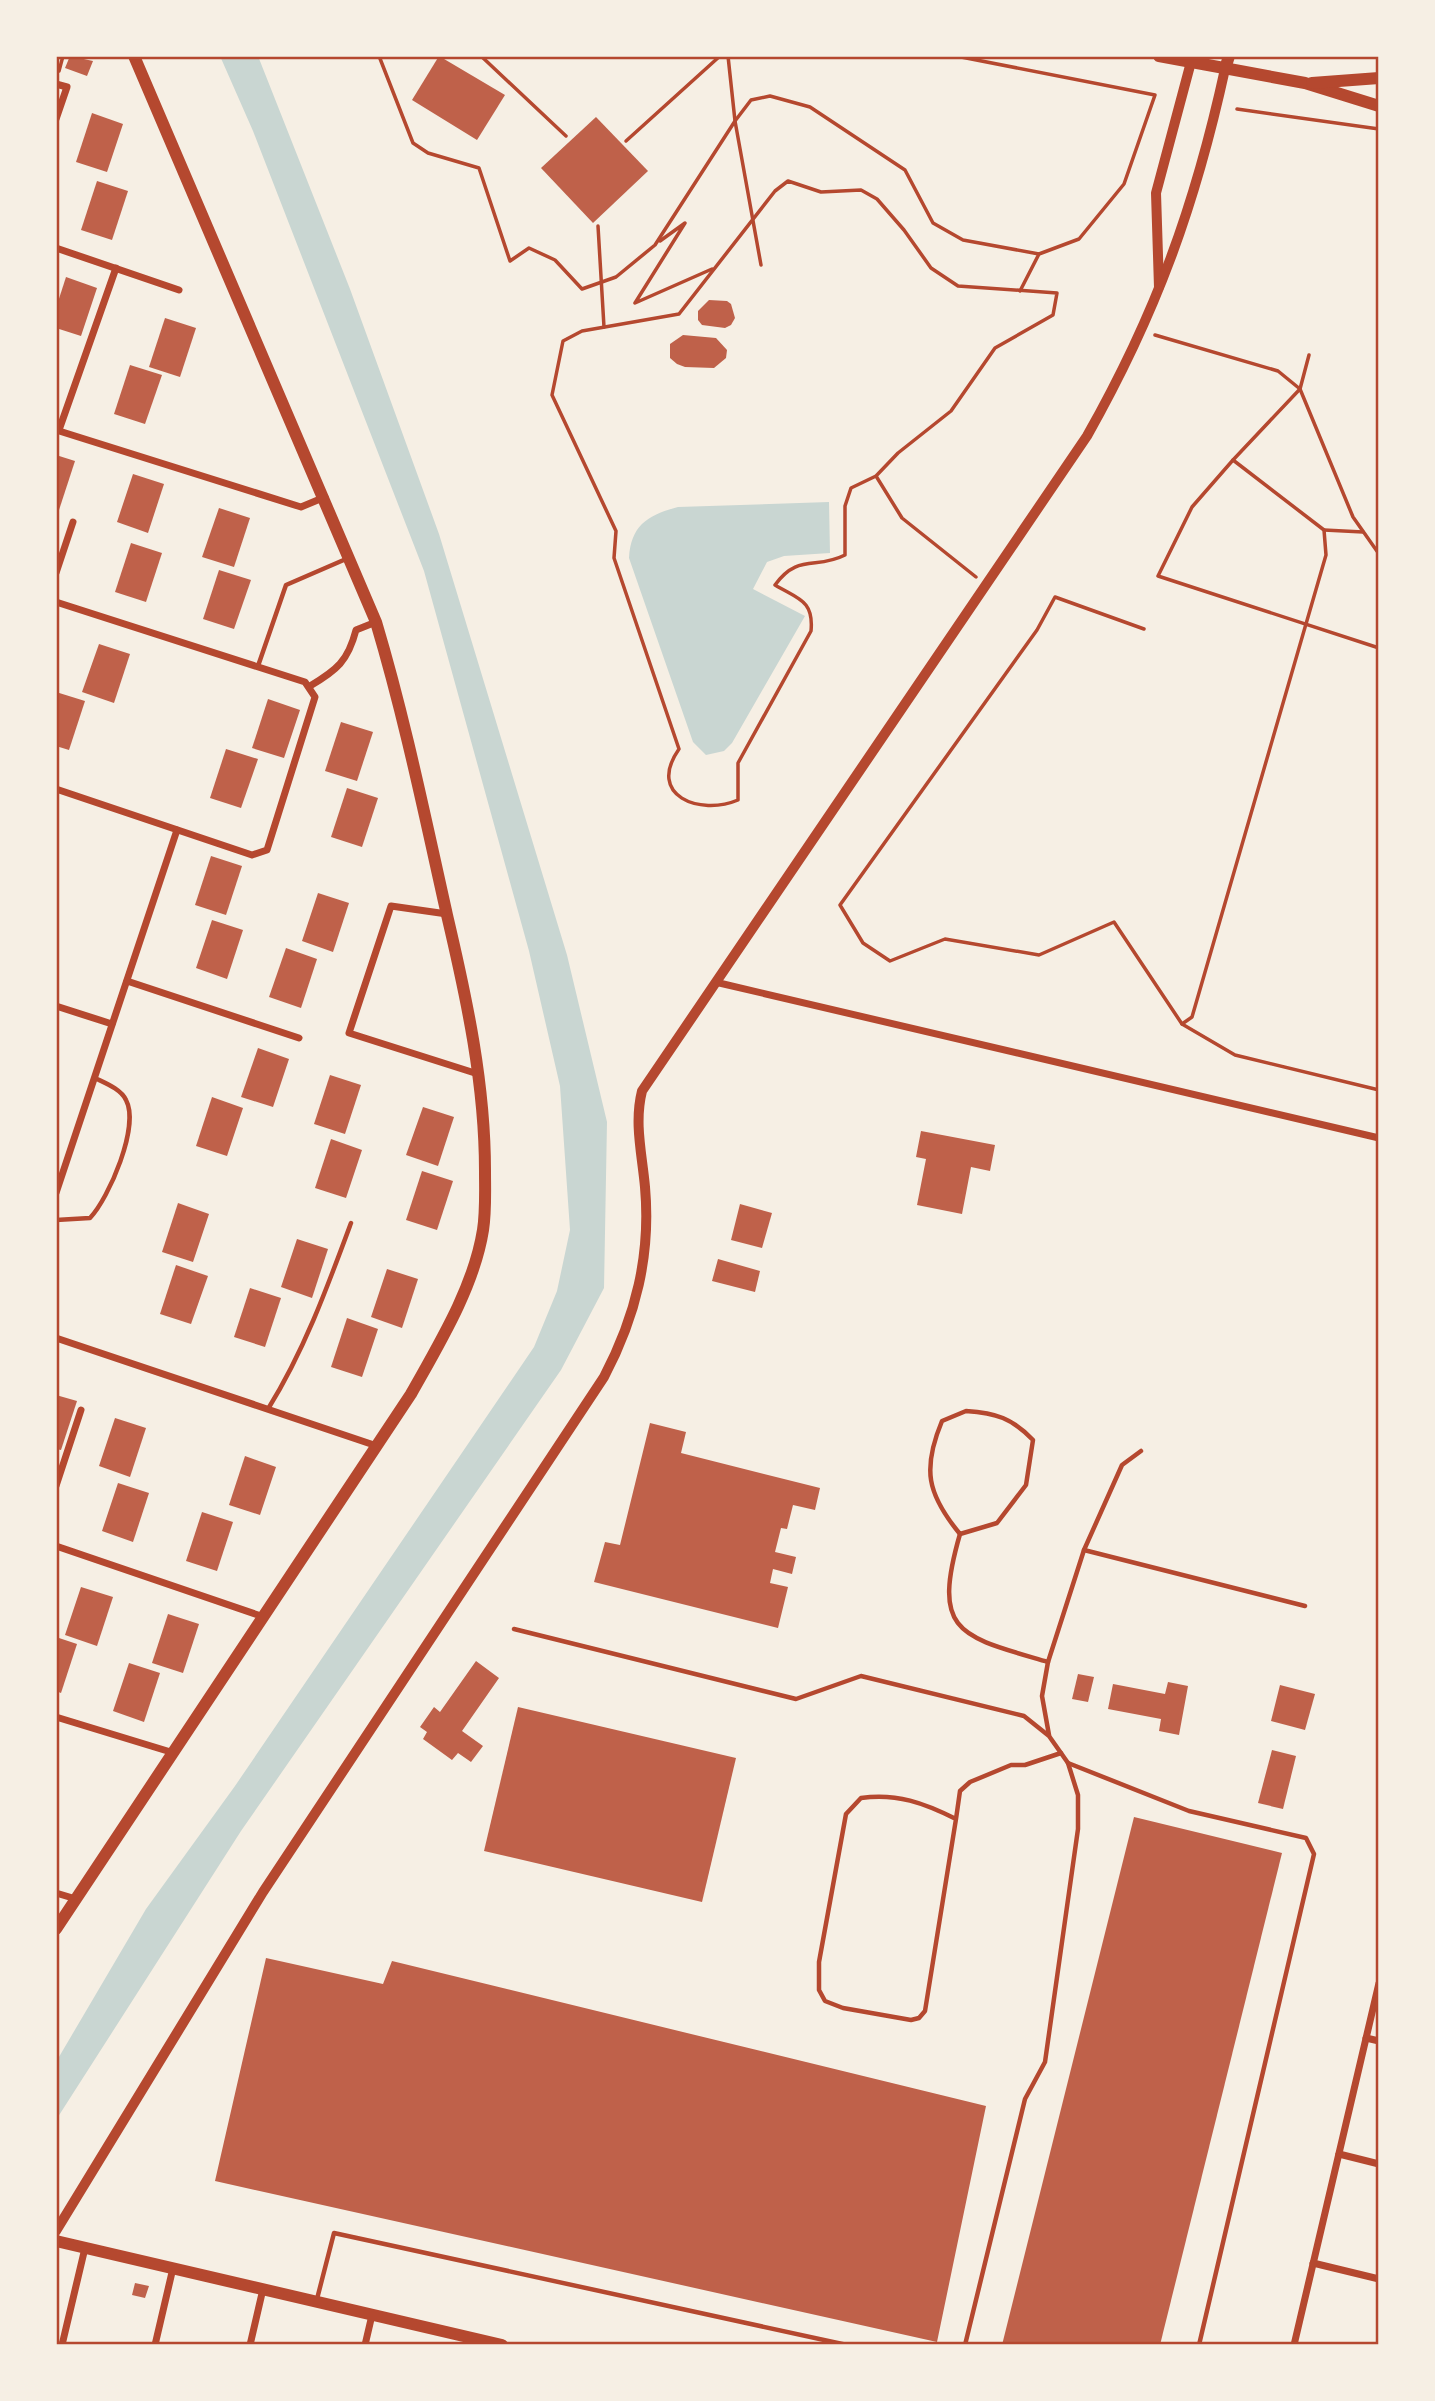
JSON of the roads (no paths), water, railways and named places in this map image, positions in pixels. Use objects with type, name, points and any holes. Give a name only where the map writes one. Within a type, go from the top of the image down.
[{"type":"main road","points":[[56,1929],[411,1394],[447,1328],[480,1247],[485,1209],[485,1150],[479,1074],[447,914],[402,715],[376,622],[325,497],[134,56]]},
{"type":"main road","points":[[1158,56],[1192,59],[1225,69],[1305,83],[1379,107]]},
{"type":"main road","points":[[1225,69],[1229,56]]},
{"type":"main road","points":[[1305,83],[1379,78]]},
{"type":"main road","points":[[56,2241],[317,2301],[475,2342],[502,2345]]},
{"type":"street","points":[[1159,294],[1156,193],[1192,59]]},
{"type":"street","points":[[56,2231],[263,1892],[613,1360],[635,1307],[646,1252],[646,1213],[638,1107],[650,1076],[1087,436],[1159,294],[1191,205],[1225,69]]},
{"type":"street","points":[[56,82],[67,87],[56,119]]},
{"type":"street","points":[[56,248],[179,290]]},
{"type":"street","points":[[116,268],[57,430],[301,507],[325,497]]},
{"type":"street","points":[[56,573],[72,522]]},
{"type":"street","points":[[56,602],[258,666],[310,686],[315,697],[267,850],[253,855],[56,789]]},
{"type":"street","points":[[310,686],[332,674],[349,654],[356,630],[376,622]]},
{"type":"street","points":[[56,1193],[177,830]]},
{"type":"street","points":[[447,914],[391,906],[349,1033],[479,1074]]},
{"type":"street","points":[[127,981],[299,1038]]},
{"type":"street","points":[[715,982],[1379,1138]]},
{"type":"street","points":[[56,1006],[112,1024]]},
{"type":"street","points":[[56,1338],[378,1446]]},
{"type":"street","points":[[56,1486],[81,1410]]},
{"type":"street","points":[[56,1546],[265,1617]]},
{"type":"street","points":[[56,1717],[174,1753]]},
{"type":"street","points":[[56,1893],[76,1900]]},
{"type":"street","points":[[1294,2345],[1379,1983]]},
{"type":"street","points":[[1366,2038],[1379,2041]]},
{"type":"street","points":[[1339,2154],[1379,2164]]},
{"type":"street","points":[[62,2345],[85,2248]]},
{"type":"street","points":[[1313,2263],[1379,2278]]},
{"type":"street","points":[[155,2345],[173,2268]]},
{"type":"street","points":[[250,2345],[263,2289]]},
{"type":"street","points":[[365,2345],[372,2315]]},
{"type":"lane","points":[[258,666],[286,584],[350,557]]},
{"type":"lane","points":[[56,1220],[90,1218],[103,1205],[122,1150],[131,1112],[125,1097],[94,1077]]},
{"type":"lane","points":[[268,1409],[291,1372],[321,1306],[351,1223]]},
{"type":"lane","points":[[966,1411],[994,1412],[1017,1423],[1033,1440],[1026,1485],[997,1523],[960,1534],[942,1513],[929,1480],[932,1446],[942,1421],[966,1411]]},
{"type":"lane","points":[[1049,1736],[1042,1696],[1048,1662],[1084,1550],[1122,1465],[1141,1451]]},
{"type":"lane","points":[[960,1534],[950,1568],[946,1598],[957,1623],[980,1642],[1048,1662]]},
{"type":"lane","points":[[1084,1550],[1305,1606]]},
{"type":"lane","points":[[514,1629],[796,1699],[861,1676],[1024,1716],[1049,1736],[1068,1763],[1078,1795],[1078,1829],[1045,2062],[1025,2098],[965,2345]]},
{"type":"lane","points":[[956,1819],[923,1802],[893,1796],[861,1798],[846,1814],[819,1962],[819,1990],[825,2001],[843,2008],[911,2020],[919,2018],[925,2011],[956,1819],[960,1791],[970,1782],[1011,1765],[1025,1765],[1060,1753]]},
{"type":"lane","points":[[1068,1763],[1189,1811],[1306,1838],[1314,1854],[1199,2345]]},
{"type":"lane","points":[[317,2301],[334,2233],[847,2345]]}]
